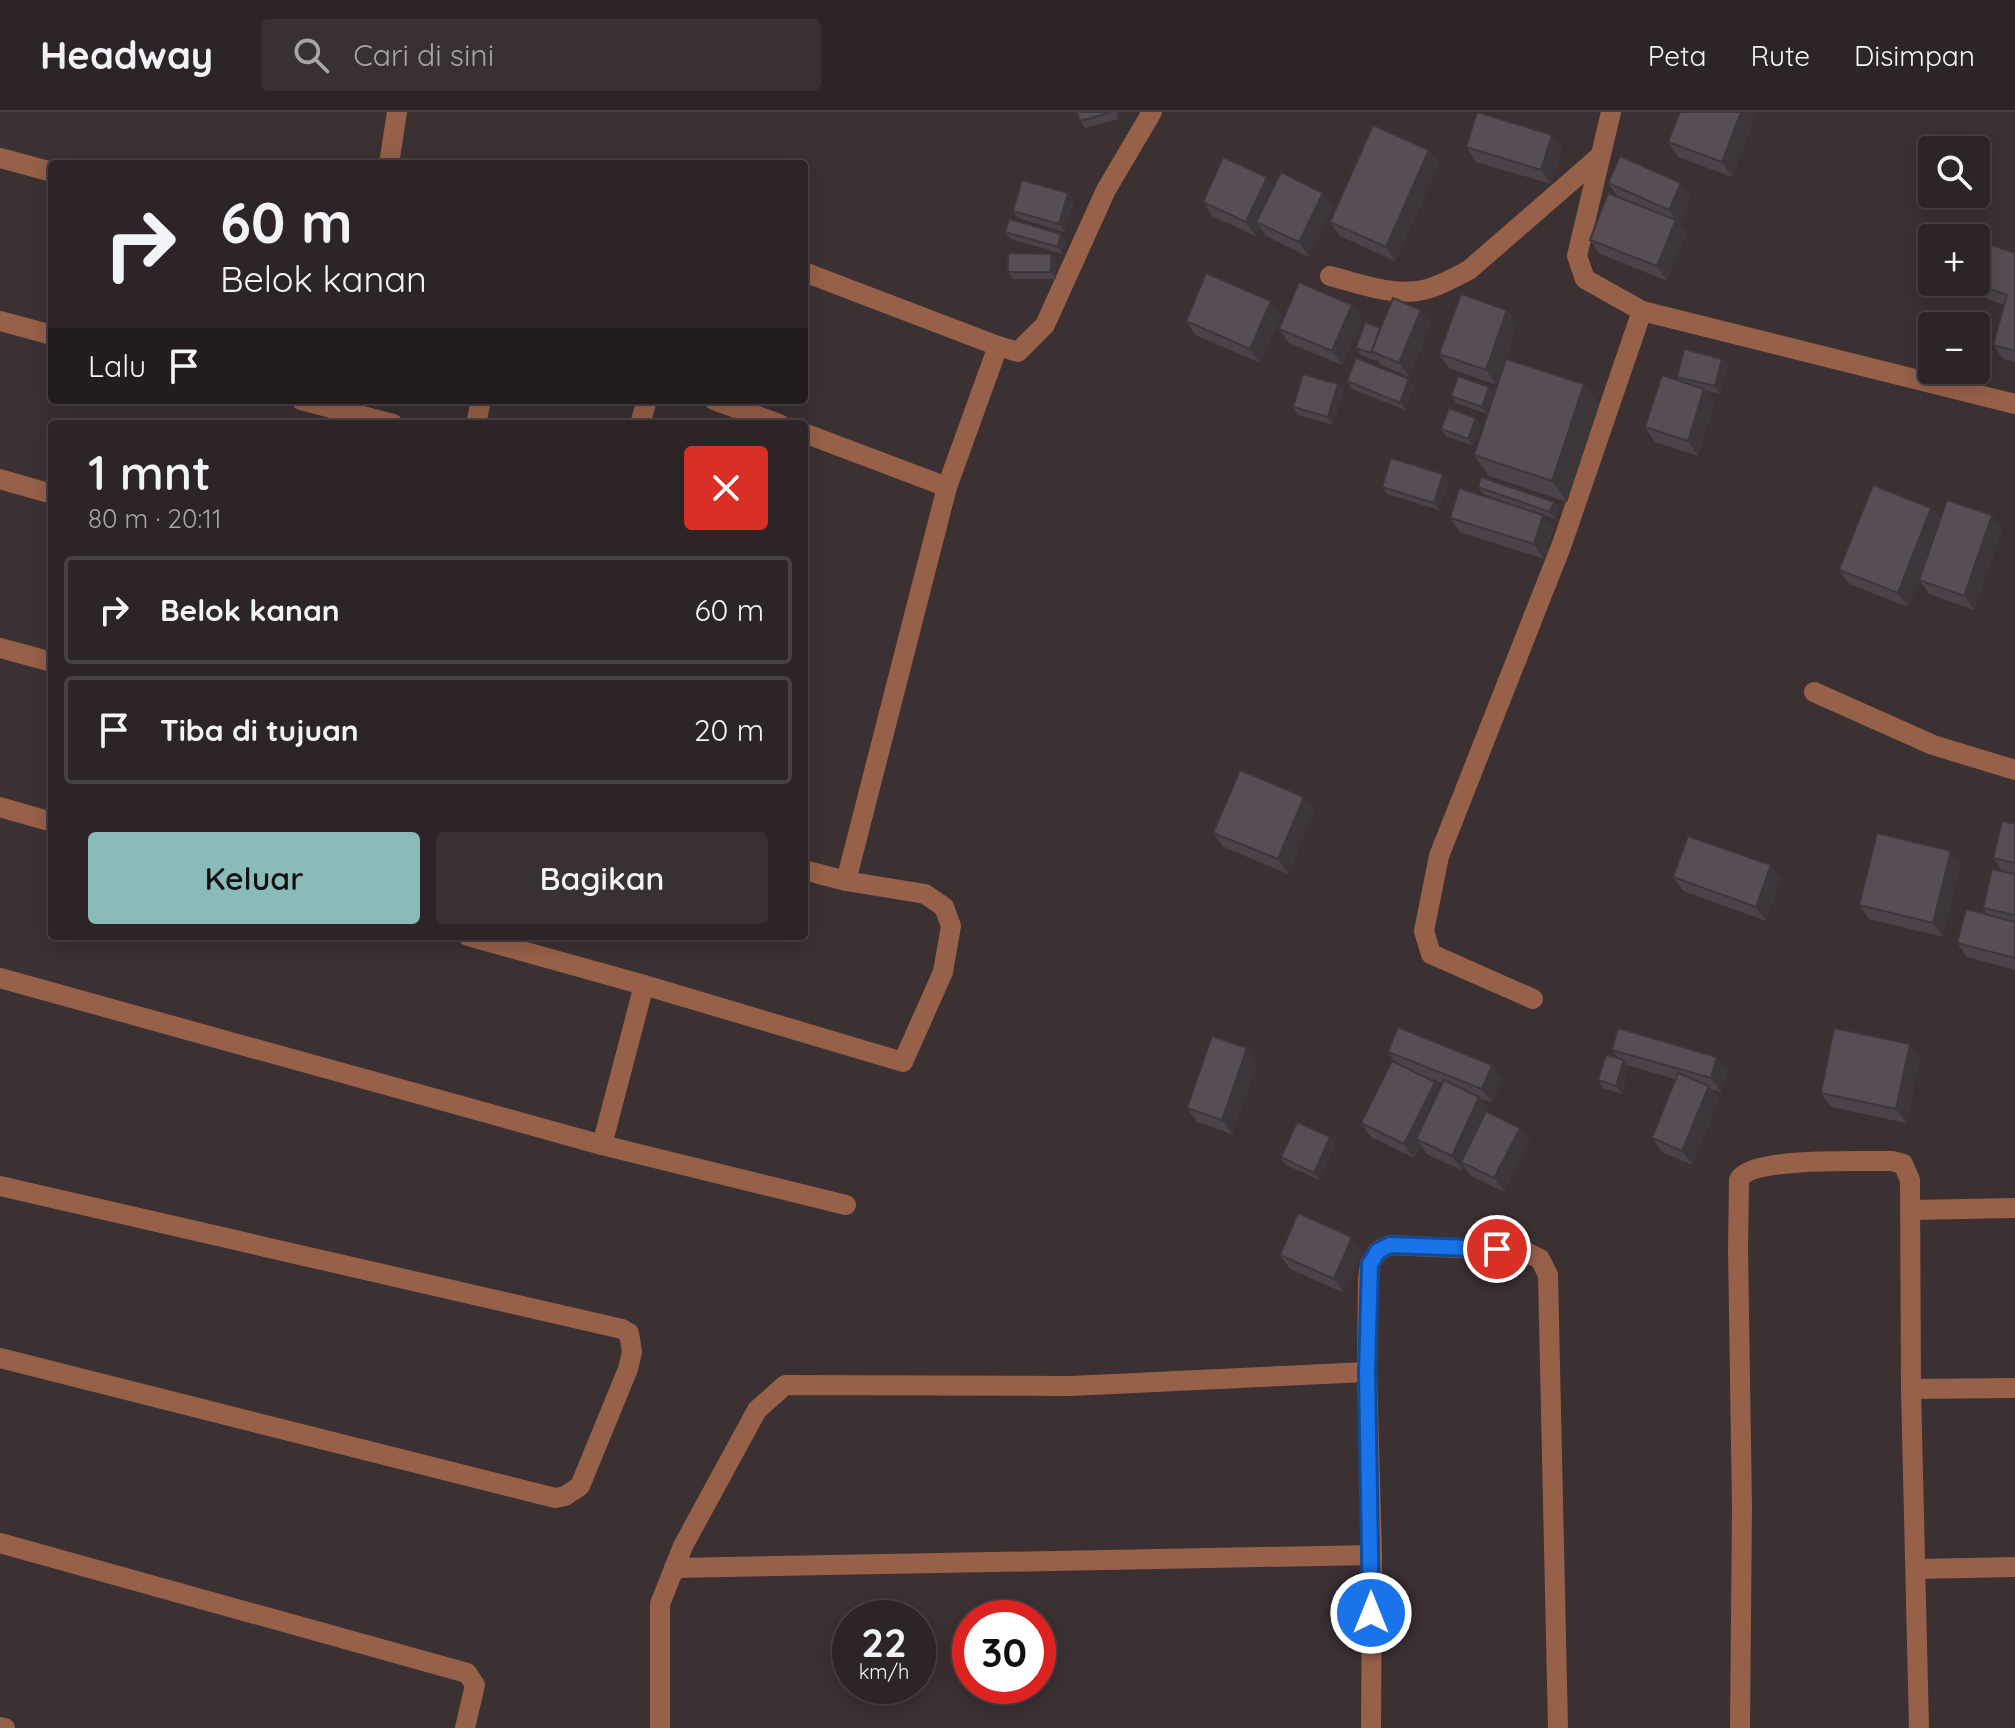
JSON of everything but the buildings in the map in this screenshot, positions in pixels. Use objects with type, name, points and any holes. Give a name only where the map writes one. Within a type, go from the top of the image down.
[{"type":"street","points":[[390,160],[397,112]]},
{"type":"street","points":[[808,274],[1018,352],[1045,325],[1106,190],[1152,112]]},
{"type":"street","points":[[1611,112],[1577,256],[1585,279],[1642,311],[2015,404]]},
{"type":"street","points":[[1330,276],[1396,292],[1419,291],[1444,282],[1469,270],[1599,157]]},
{"type":"street","points":[[0,158],[48,171]]},
{"type":"street","points":[[1533,999],[1431,954],[1424,931],[1439,856],[1562,544],[1642,311]]},
{"type":"street","points":[[0,321],[48,334]]},
{"type":"street","points":[[846,881],[947,487],[998,346]]},
{"type":"street","points":[[316,404],[378,420]]},
{"type":"street","points":[[725,404],[768,420]]},
{"type":"street","points":[[808,435],[947,487]]},
{"type":"street","points":[[0,479],[48,493]]},
{"type":"street","points":[[0,648],[48,661]]},
{"type":"street","points":[[1814,692],[1933,745],[2015,770]]},
{"type":"street","points":[[0,807],[48,821]]},
{"type":"street","points":[[482,940],[903,1062],[943,972],[951,926],[944,907],[925,894],[846,881],[808,871]]},
{"type":"street","points":[[0,978],[602,1145],[846,1205]]},
{"type":"street","points":[[602,1145],[644,985]]},
{"type":"street","points":[[1740,1728],[1742,1507],[1739,1180],[1749,1169],[1787,1163],[1892,1161],[1903,1164],[1910,1180],[1911,1389],[1919,1728]]},
{"type":"street","points":[[0,1186],[622,1329],[629,1333],[632,1352],[610,1418],[580,1486],[565,1496],[555,1498],[0,1358]]},
{"type":"street","points":[[1911,1210],[2015,1208]]},
{"type":"street","points":[[1371,1728],[1368,1279],[1370,1264],[1378,1251],[1390,1245],[1524,1251],[1540,1259],[1548,1275],[1558,1728]]},
{"type":"street","points":[[660,1728],[660,1604],[683,1546],[757,1410],[785,1385],[1071,1386],[1367,1372]]},
{"type":"street","points":[[1911,1389],[2015,1388]]},
{"type":"street","points":[[0,1543],[467,1673],[475,1685],[465,1728]]},
{"type":"street","points":[[674,1568],[1372,1555]]},
{"type":"street","points":[[1917,1569],[2015,1567]]},
{"type":"route","points":[[1371,1613],[1367,1372],[1370,1264],[1378,1251],[1390,1245],[1497,1249]]}]
